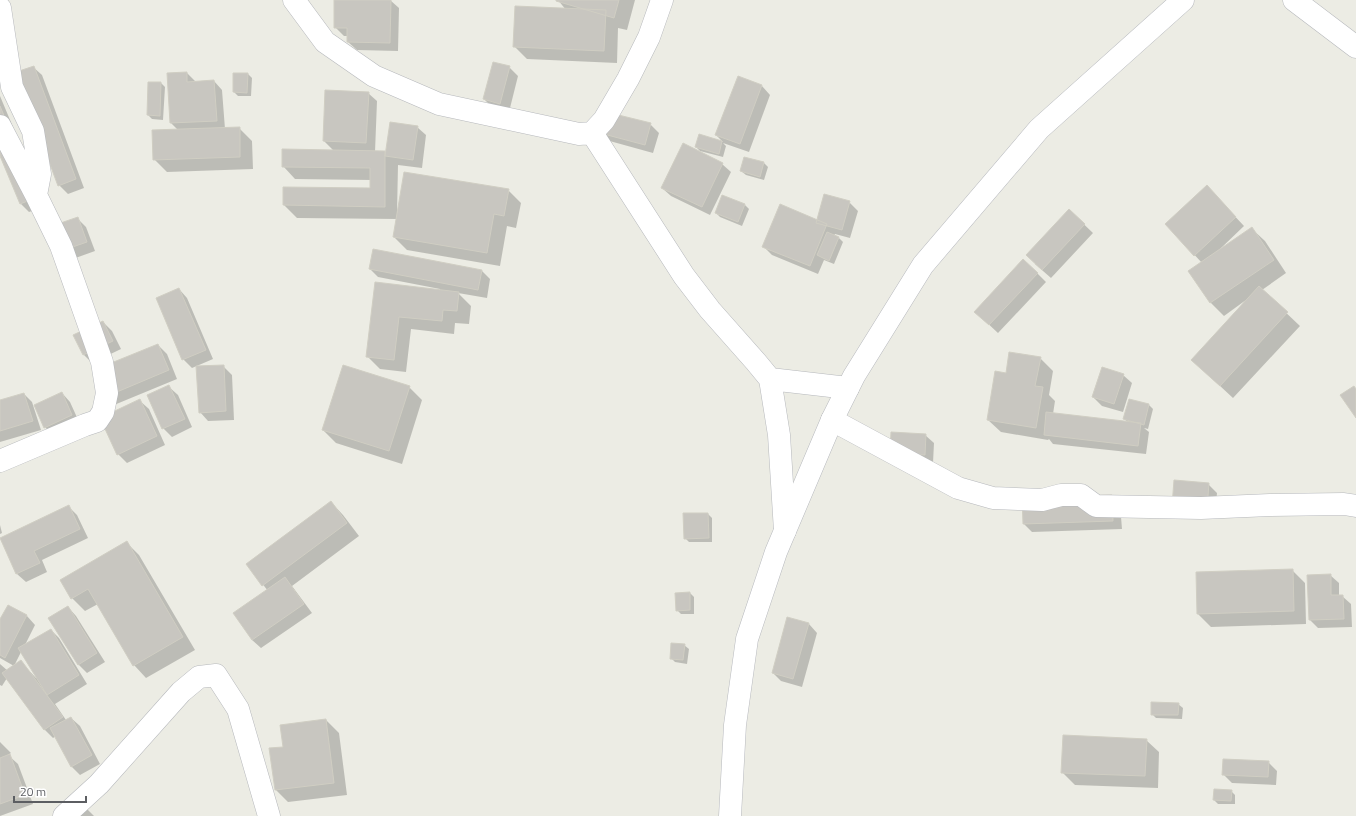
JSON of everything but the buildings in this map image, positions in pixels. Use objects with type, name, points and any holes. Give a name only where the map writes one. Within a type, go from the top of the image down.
[{"type":"street","points":[[294,0],[325,42],[374,76],[439,104],[579,134],[592,133],[604,120],[628,79],[649,37],[662,0]]},
{"type":"street","points":[[730,816],[735,725],[747,639],[776,552],[832,420],[854,376],[923,265],[1034,135],[1183,0]]},
{"type":"street","points":[[1294,0],[1356,47]]},
{"type":"street","points":[[0,8],[12,87],[33,132],[40,174],[36,195]]},
{"type":"street","points":[[0,126],[61,246],[78,290],[102,362],[107,393],[103,412],[97,422],[85,425],[0,461]]},
{"type":"street","points":[[592,133],[684,276],[710,310],[770,380],[779,435],[785,531]]},
{"type":"street","points":[[770,380],[848,388]]},
{"type":"street","points":[[832,420],[958,488],[994,498],[1042,500],[1061,495],[1081,495],[1096,506],[1123,507],[1201,508],[1344,504],[1356,506]]},
{"type":"street","points":[[64,816],[100,784],[181,692],[199,677],[216,675],[238,709],[269,816]]}]
